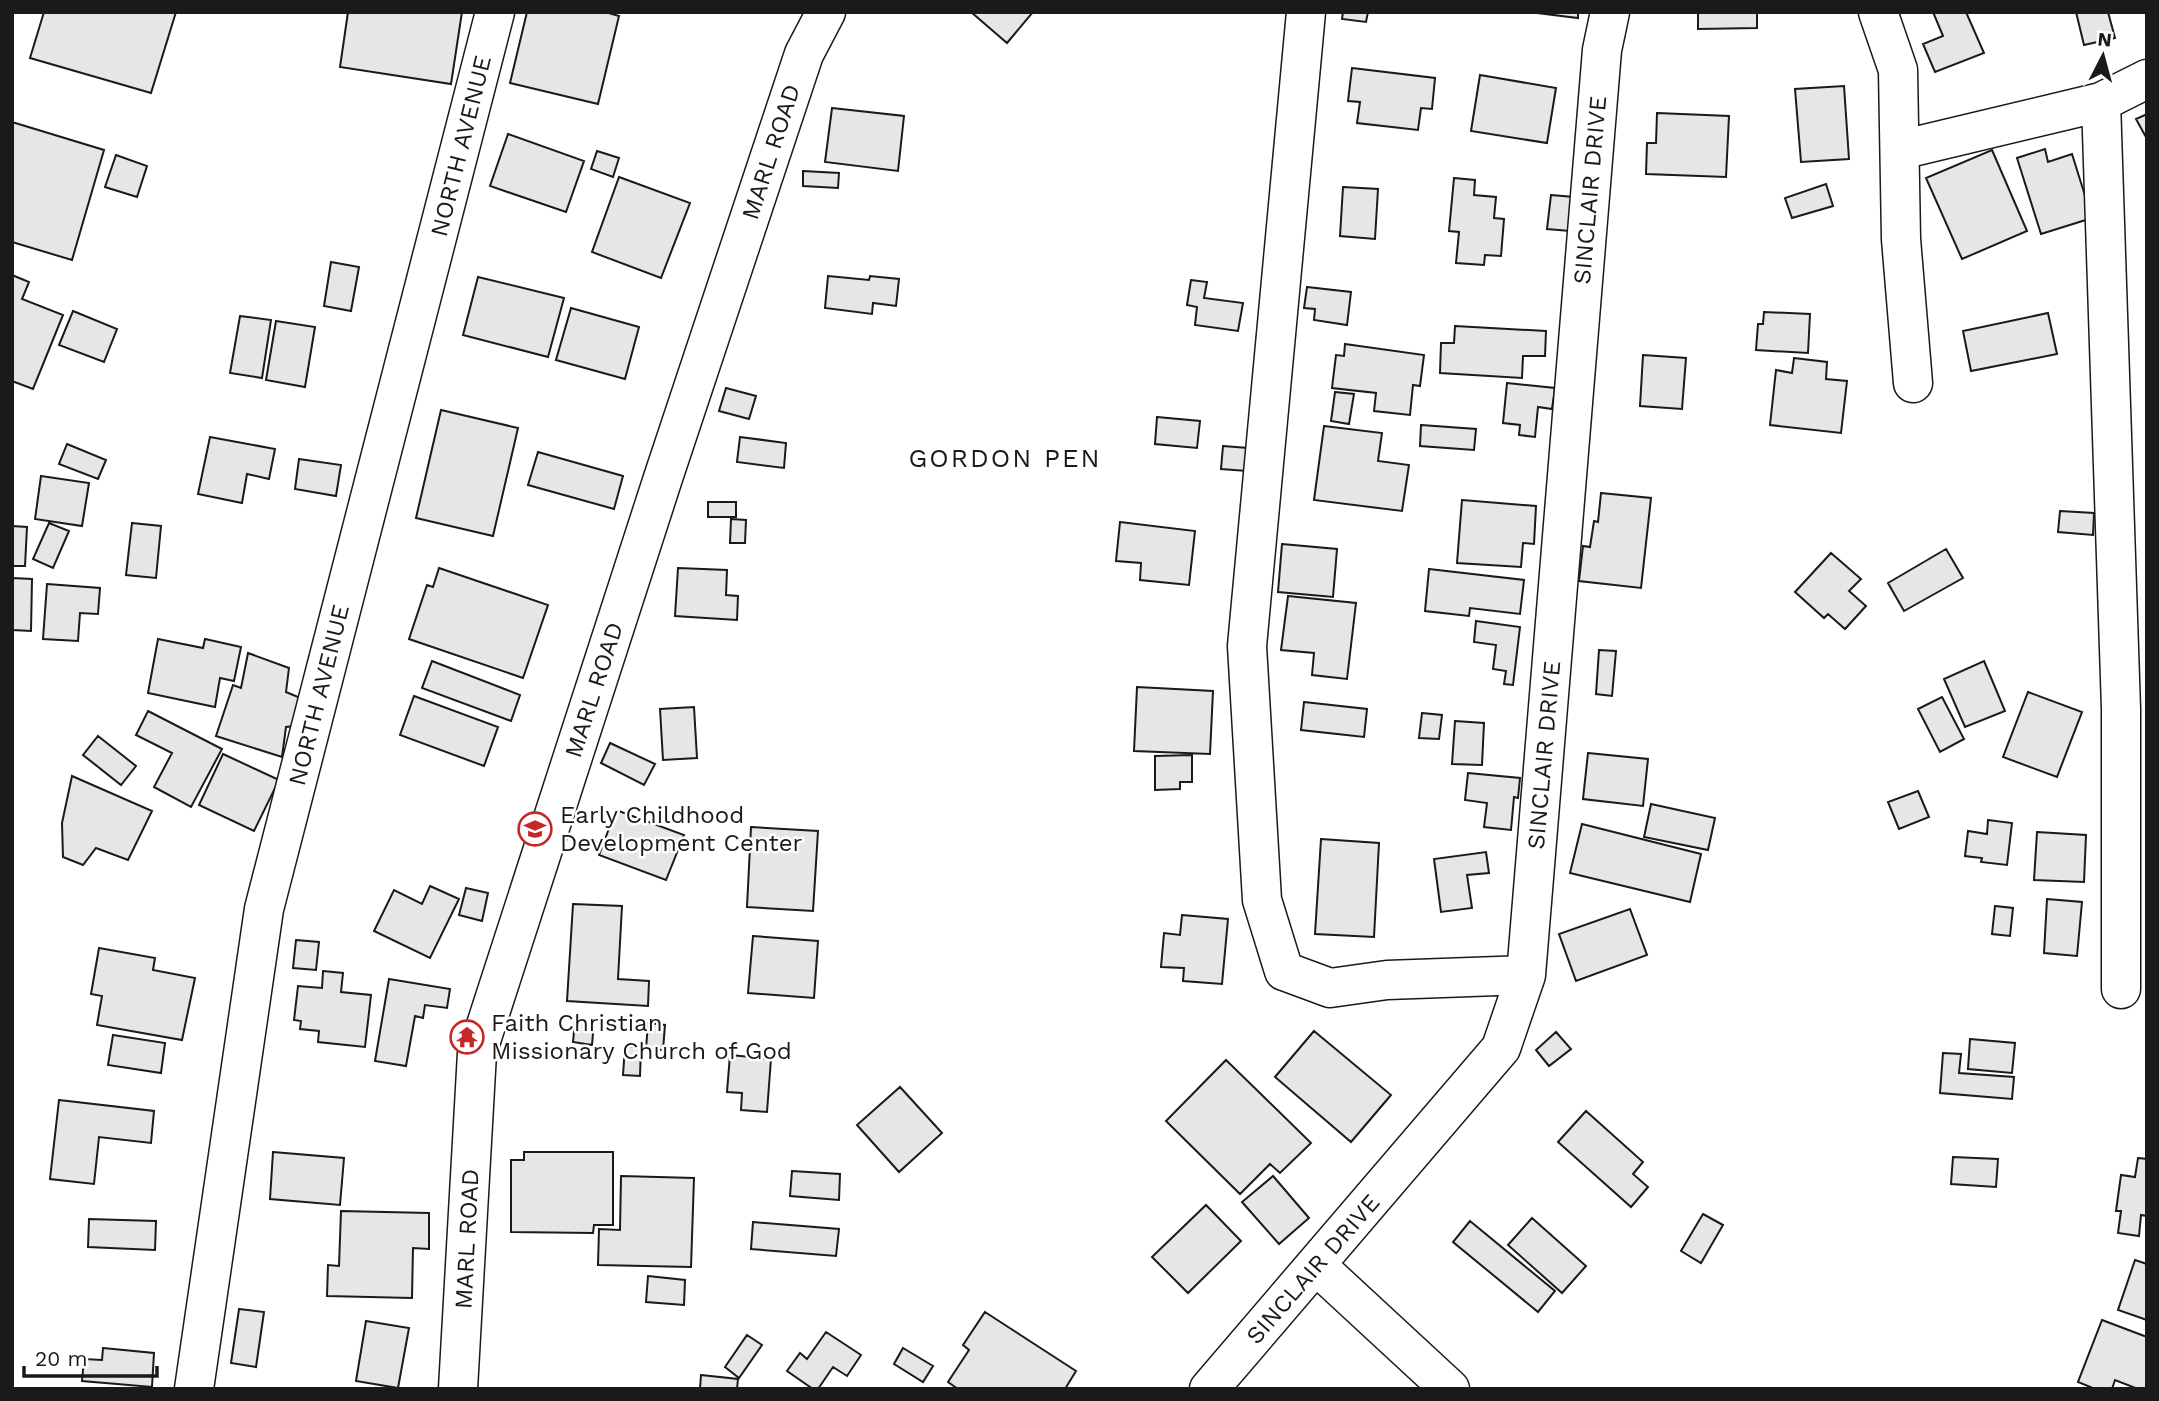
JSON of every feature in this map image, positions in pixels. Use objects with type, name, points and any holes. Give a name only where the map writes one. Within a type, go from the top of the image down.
[{"type":"street","name":"NORTH AVENUE","points":[[194,1389],[264,909],[495,12]]},
{"type":"street","name":"MARL ROAD","points":[[458,1389],[477,1053],[804,54],[826,12]]},
{"type":"street","points":[[1306,12],[1247,646],[1262,900],[1284,971],[1330,988],[1387,980],[1526,975]]},
{"type":"street","name":"SINCLAIR DRIVE","points":[[1209,1389],[1501,1048],[1526,975],[1602,50],[1610,12]]},
{"type":"street","points":[[1878,12],[1898,70],[1901,240],[1913,383]]},
{"type":"street","points":[[1899,150],[2101,102],[2147,79]]},
{"type":"street","points":[[2101,102],[2121,709],[2121,989]]},
{"type":"street","points":[[1317,1266],[1450,1389]]},
{"type":"building","points":[[44,12],[176,12],[151,93],[30,58]]},
{"type":"building","points":[[348,12],[462,12],[451,84],[340,67]]},
{"type":"building","points":[[527,12],[605,12],[619,16],[598,104],[510,83]]},
{"type":"building","points":[[971,12],[1033,12],[1007,43]]},
{"type":"building","points":[[1343,12],[1368,12],[1366,22],[1342,19]]},
{"type":"building","points":[[1529,12],[1578,12],[1578,18]]},
{"type":"building","points":[[1698,12],[1757,12],[1757,28],[1698,29]]},
{"type":"building","points":[[1933,12],[1966,12],[1984,53],[1935,72],[1923,44],[1943,36]]},
{"type":"building","points":[[2076,12],[2108,12],[2115,38],[2084,45]]},
{"type":"building","points":[[1352,68],[1435,78],[1432,109],[1421,108],[1418,130],[1357,123],[1360,102],[1348,101]]},
{"type":"building","points":[[1480,75],[1556,88],[1547,143],[1471,131]]},
{"type":"building","points":[[1844,86],[1849,159],[1801,162],[1795,89]]},
{"type":"building","points":[[832,108],[904,116],[898,171],[825,162]]},
{"type":"building","points":[[1657,113],[1729,116],[1726,177],[1646,174],[1647,143],[1656,143]]},
{"type":"building","points":[[2147,114],[2147,139],[2136,119]]},
{"type":"building","points":[[12,122],[104,150],[72,260],[12,242]]},
{"type":"building","points":[[508,134],[584,161],[566,212],[490,186]]},
{"type":"building","points":[[2045,149],[2048,162],[2072,154],[2092,218],[2041,234],[2017,158]]},
{"type":"building","points":[[1992,150],[2027,231],[1962,259],[1926,178]]},
{"type":"building","points":[[597,151],[619,158],[613,177],[591,169]]},
{"type":"building","points":[[116,155],[147,166],[137,197],[105,187]]},
{"type":"building","points":[[803,171],[839,173],[838,188],[803,186]]},
{"type":"building","points":[[619,177],[690,203],[661,278],[592,252]]},
{"type":"building","points":[[1454,178],[1475,180],[1474,195],[1496,197],[1494,218],[1504,219],[1501,256],[1485,255],[1484,265],[1456,263],[1459,232],[1449,231]]},
{"type":"building","points":[[1826,184],[1833,206],[1792,218],[1785,198]]},
{"type":"building","points":[[1343,187],[1378,189],[1375,239],[1340,236]]},
{"type":"building","points":[[1551,195],[1574,197],[1570,231],[1547,229]]},
{"type":"building","points":[[331,262],[359,267],[351,311],[324,306]]},
{"type":"building","points":[[12,275],[29,282],[22,299],[63,315],[33,389],[12,381]]},
{"type":"building","points":[[828,276],[869,280],[870,276],[899,279],[896,306],[873,303],[872,314],[825,308]]},
{"type":"building","points":[[478,277],[564,298],[548,357],[463,335]]},
{"type":"building","points":[[1191,280],[1207,282],[1204,298],[1243,303],[1238,331],[1195,325],[1197,307],[1187,305]]},
{"type":"building","points":[[1307,287],[1351,292],[1347,325],[1314,320],[1315,309],[1304,308]]},
{"type":"building","points":[[571,308],[639,327],[625,379],[556,360]]},
{"type":"building","points":[[73,311],[117,329],[104,362],[59,345]]},
{"type":"building","points":[[1764,312],[1810,314],[1808,353],[1756,350],[1758,324],[1763,324]]},
{"type":"building","points":[[2048,313],[2057,354],[1971,371],[1963,331]]},
{"type":"building","points":[[240,316],[271,320],[262,378],[230,373]]},
{"type":"building","points":[[276,321],[315,327],[305,387],[266,380]]},
{"type":"building","points":[[1455,326],[1546,331],[1545,356],[1523,356],[1522,378],[1440,373],[1441,343],[1454,343]]},
{"type":"building","points":[[1345,344],[1424,355],[1420,386],[1413,385],[1410,415],[1374,411],[1376,393],[1332,388],[1336,355],[1344,356]]},
{"type":"building","points":[[1643,355],[1686,358],[1682,409],[1640,406]]},
{"type":"building","points":[[1794,358],[1827,362],[1826,379],[1847,381],[1841,433],[1770,425],[1776,370],[1792,373]]},
{"type":"building","points":[[1507,383],[1555,388],[1552,409],[1538,407],[1535,437],[1519,435],[1520,425],[1503,423]]},
{"type":"building","points":[[726,388],[756,396],[749,419],[719,411]]},
{"type":"building","points":[[1335,392],[1354,394],[1349,424],[1331,421]]},
{"type":"building","points":[[441,410],[518,428],[493,536],[416,518]]},
{"type":"building","points":[[1157,417],[1200,421],[1197,448],[1155,444]]},
{"type":"building","points":[[1421,425],[1476,429],[1474,450],[1420,446]]},
{"type":"building","points":[[1324,426],[1382,433],[1378,461],[1409,465],[1402,511],[1314,500]]},
{"type":"building","points":[[210,437],[275,449],[269,479],[247,474],[242,503],[198,494]]},
{"type":"building","points":[[740,437],[786,443],[784,468],[737,462]]},
{"type":"building","points":[[67,444],[106,460],[98,479],[59,464]]},
{"type":"building","points":[[1223,446],[1248,448],[1247,471],[1221,469]]},
{"type":"building","points":[[538,452],[623,476],[614,509],[528,485]]},
{"type":"building","points":[[299,459],[341,465],[336,496],[295,489]]},
{"type":"building","points":[[41,476],[89,483],[82,526],[35,519]]},
{"type":"building","points":[[1601,493],[1651,498],[1641,588],[1579,581],[1583,546],[1590,547],[1594,521],[1598,522]]},
{"type":"building","points":[[1462,500],[1536,506],[1534,544],[1523,543],[1521,567],[1457,563]]},
{"type":"building","points":[[708,502],[736,502],[736,517],[708,517]]},
{"type":"building","points":[[2060,511],[2094,513],[2093,535],[2058,532]]},
{"type":"building","points":[[731,519],[746,520],[745,543],[730,543]]},
{"type":"building","points":[[1120,522],[1195,531],[1189,585],[1140,580],[1141,563],[1116,561]]},
{"type":"building","points":[[49,523],[69,531],[53,568],[33,559]]},
{"type":"building","points":[[132,523],[161,526],[156,578],[126,575]]},
{"type":"building","points":[[12,526],[27,527],[25,566],[12,566]]},
{"type":"building","points":[[1282,544],[1337,549],[1333,597],[1278,592]]},
{"type":"building","points":[[1946,549],[1963,578],[1904,611],[1888,583]]},
{"type":"building","points":[[1831,553],[1861,579],[1849,591],[1866,606],[1845,629],[1828,614],[1824,618],[1795,592]]},
{"type":"building","points":[[439,568],[548,605],[523,678],[409,639],[427,585],[433,587]]},
{"type":"building","points":[[678,568],[727,570],[726,595],[738,596],[737,620],[675,616]]},
{"type":"building","points":[[1429,569],[1524,580],[1520,614],[1470,608],[1469,616],[1425,611]]},
{"type":"building","points":[[12,578],[32,579],[31,631],[13,630]]},
{"type":"building","points":[[47,584],[100,588],[98,614],[80,613],[78,641],[43,639]]},
{"type":"building","points":[[1288,596],[1356,603],[1347,679],[1312,675],[1314,653],[1281,650]]},
{"type":"building","points":[[1476,621],[1520,627],[1513,685],[1504,684],[1506,671],[1493,669],[1496,645],[1474,642]]},
{"type":"building","points":[[158,639],[203,648],[205,639],[241,647],[234,681],[220,678],[215,707],[148,693]]},
{"type":"building","points":[[1599,650],[1616,651],[1612,696],[1596,694]]},
{"type":"building","points":[[248,653],[289,668],[286,692],[303,699],[296,726],[286,727],[282,757],[216,736],[233,685],[241,688]]},
{"type":"building","points":[[432,661],[520,695],[511,721],[422,688]]},
{"type":"building","points":[[1984,661],[2005,711],[1965,727],[1944,679]]},
{"type":"building","points":[[1137,687],[1213,691],[1210,754],[1134,751]]},
{"type":"building","points":[[2028,692],[2082,712],[2057,777],[2003,757]]},
{"type":"building","points":[[414,696],[498,727],[484,766],[400,735]]},
{"type":"building","points":[[1942,697],[1964,739],[1940,752],[1918,709]]},
{"type":"building","points":[[1304,702],[1367,709],[1364,737],[1301,730]]},
{"type":"building","points":[[694,707],[697,758],[663,760],[660,709]]},
{"type":"building","points":[[148,711],[222,749],[191,807],[154,787],[172,753],[136,735]]},
{"type":"building","points":[[1422,713],[1442,715],[1439,739],[1419,738]]},
{"type":"building","points":[[1455,721],[1484,723],[1482,765],[1452,764]]},
{"type":"building","points":[[98,736],[136,766],[121,785],[83,755]]},
{"type":"building","points":[[610,743],[655,764],[644,785],[601,763]]},
{"type":"building","points":[[1588,753],[1648,759],[1643,806],[1583,799]]},
{"type":"building","points":[[223,754],[279,780],[254,831],[199,805]]},
{"type":"building","points":[[1192,755],[1192,782],[1180,782],[1180,789],[1155,790],[1155,756]]},
{"type":"building","points":[[1468,773],[1520,778],[1518,798],[1514,797],[1511,830],[1484,827],[1487,803],[1465,800]]},
{"type":"building","points":[[72,776],[152,811],[128,860],[96,848],[83,865],[63,857],[62,823]]},
{"type":"building","points":[[1918,791],[1929,817],[1899,829],[1888,802]]},
{"type":"building","points":[[1651,804],[1715,818],[1708,850],[1644,837]]},
{"type":"building","points":[[616,810],[684,835],[666,880],[599,855]]},
{"type":"building","points":[[1988,820],[2012,823],[2007,865],[1981,862],[1982,858],[1965,856],[1968,831],[1987,834]]},
{"type":"building","points":[[1582,824],[1701,854],[1690,902],[1570,873]]},
{"type":"building","points":[[751,827],[818,831],[813,911],[747,907]]},
{"type":"building","points":[[2037,832],[2086,835],[2084,882],[2034,880]]},
{"type":"building","points":[[1321,839],[1379,843],[1374,937],[1315,934]]},
{"type":"building","points":[[1486,852],[1489,873],[1467,875],[1472,908],[1441,912],[1434,859]]},
{"type":"building","points":[[430,886],[459,899],[430,958],[374,931],[394,890],[422,904]]},
{"type":"building","points":[[466,888],[488,893],[482,921],[459,915]]},
{"type":"building","points":[[2047,899],[2082,902],[2077,956],[2044,953]]},
{"type":"building","points":[[573,904],[622,906],[618,979],[649,981],[648,1006],[567,1001]]},
{"type":"building","points":[[1995,906],[2013,908],[2010,936],[1992,934]]},
{"type":"building","points":[[1630,909],[1647,955],[1576,981],[1559,934]]},
{"type":"building","points":[[1182,915],[1228,919],[1222,984],[1183,981],[1184,968],[1161,967],[1164,933],[1180,935]]},
{"type":"building","points":[[753,936],[818,941],[814,998],[748,993]]},
{"type":"building","points":[[296,940],[319,942],[316,970],[293,968]]},
{"type":"building","points":[[99,948],[155,958],[153,970],[195,978],[182,1040],[97,1025],[102,996],[91,994]]},
{"type":"building","points":[[323,971],[343,973],[341,992],[371,995],[365,1047],[318,1042],[319,1031],[300,1029],[301,1021],[294,1020],[298,986],[322,988]]},
{"type":"building","points":[[389,979],[450,989],[447,1008],[425,1005],[423,1018],[415,1016],[406,1066],[375,1061]]},
{"type":"building","points":[[575,1021],[594,1022],[592,1045],[573,1042]]},
{"type":"building","points":[[648,1023],[665,1025],[663,1050],[646,1049]]},
{"type":"building","points":[[1314,1031],[1391,1095],[1351,1142],[1275,1077]]},
{"type":"building","points":[[1556,1032],[1571,1049],[1549,1066],[1536,1050]]},
{"type":"building","points":[[113,1035],[165,1043],[161,1073],[108,1065]]},
{"type":"building","points":[[1970,1039],[2015,1043],[2012,1073],[1968,1069]]},
{"type":"building","points":[[625,1046],[641,1047],[640,1076],[623,1075]]},
{"type":"building","points":[[1943,1053],[1961,1054],[1959,1073],[2014,1077],[2012,1099],[1940,1093]]},
{"type":"building","points":[[730,1055],[771,1059],[767,1112],[741,1110],[742,1093],[727,1092]]},
{"type":"building","points":[[1226,1060],[1311,1143],[1280,1173],[1270,1164],[1240,1194],[1166,1121]]},
{"type":"building","points":[[900,1087],[942,1133],[899,1172],[857,1125]]},
{"type":"building","points":[[59,1100],[154,1111],[151,1143],[99,1137],[94,1184],[50,1179]]},
{"type":"building","points":[[1586,1111],[1643,1162],[1633,1174],[1648,1187],[1631,1207],[1558,1142]]},
{"type":"building","points":[[273,1152],[344,1158],[340,1205],[270,1199]]},
{"type":"building","points":[[524,1152],[613,1152],[613,1225],[594,1225],[593,1233],[511,1232],[511,1160],[524,1160]]},
{"type":"building","points":[[1953,1157],[1998,1159],[1996,1187],[1951,1184]]},
{"type":"building","points":[[2138,1158],[2147,1159],[2147,1216],[2141,1215],[2139,1236],[2118,1233],[2121,1211],[2116,1211],[2121,1175],[2135,1177]]},
{"type":"building","points":[[792,1171],[840,1174],[839,1200],[790,1196]]},
{"type":"building","points":[[621,1176],[694,1178],[691,1267],[598,1265],[599,1229],[620,1230]]},
{"type":"building","points":[[1273,1176],[1309,1218],[1279,1244],[1242,1202]]},
{"type":"building","points":[[1206,1205],[1241,1241],[1188,1293],[1152,1257]]},
{"type":"building","points":[[341,1211],[429,1213],[429,1249],[413,1248],[412,1298],[327,1296],[328,1265],[339,1266]]},
{"type":"building","points":[[1703,1214],[1723,1225],[1701,1263],[1681,1251]]},
{"type":"building","points":[[1532,1218],[1586,1266],[1562,1293],[1508,1245]]},
{"type":"building","points":[[89,1219],[156,1221],[155,1250],[88,1247]]},
{"type":"building","points":[[1470,1221],[1555,1291],[1538,1312],[1453,1242]]},
{"type":"building","points":[[753,1222],[839,1229],[836,1256],[751,1249]]},
{"type":"building","points":[[2135,1260],[2147,1264],[2147,1320],[2118,1310]]},
{"type":"building","points":[[648,1276],[685,1280],[684,1305],[646,1302]]},
{"type":"building","points":[[239,1309],[264,1312],[256,1367],[231,1363]]},
{"type":"building","points":[[985,1312],[1076,1371],[1065,1389],[958,1389],[948,1382],[969,1350],[963,1345]]},
{"type":"building","points":[[2102,1320],[2147,1337],[2147,1389],[2138,1389],[2115,1380],[2112,1389],[2095,1389],[2078,1382]]},
{"type":"building","points":[[366,1321],[409,1328],[398,1388],[356,1381]]},
{"type":"building","points":[[826,1332],[861,1355],[847,1376],[833,1367],[818,1389],[813,1389],[787,1371],[800,1353],[807,1359]]},
{"type":"building","points":[[747,1335],[762,1345],[739,1378],[725,1367]]},
{"type":"building","points":[[103,1348],[154,1353],[152,1387],[82,1381],[84,1359],[102,1360]]},
{"type":"building","points":[[903,1348],[933,1366],[923,1382],[894,1364]]},
{"type":"building","points":[[701,1375],[738,1379],[737,1389],[700,1389]]},
{"type":"place","name":"Early Childhood Development Center","points":[[535,829]]},
{"type":"place","name":"Faith Christian Missionary Church of God","points":[[467,1037]]},
{"type":"district","name":"GORDON PEN","points":[[1005,458]]}]
